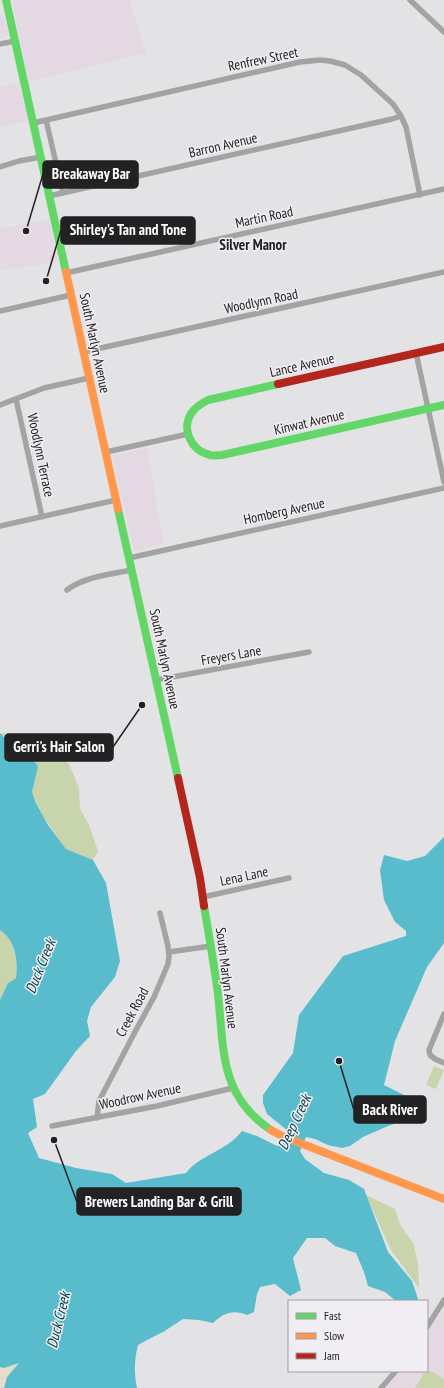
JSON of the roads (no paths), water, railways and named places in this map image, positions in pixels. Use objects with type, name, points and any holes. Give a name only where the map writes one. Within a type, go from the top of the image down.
[{"type":"street","name":"South Marlyn Avenue","points":[[6,0],[203,897],[218,995],[226,1068],[233,1088],[241,1101],[258,1121],[270,1130],[444,1199]]},
{"type":"street","points":[[410,0],[444,32]]},
{"type":"street","points":[[0,44],[15,41]]},
{"type":"street","name":"Renfrew Street","points":[[33,122],[300,62],[320,60],[330,61],[361,74],[393,104],[406,127],[420,195]]},
{"type":"street","name":"Barron Avenue","points":[[49,196],[392,120],[401,116]]},
{"type":"street","points":[[46,120],[63,193]]},
{"type":"street","points":[[0,167],[41,156]]},
{"type":"street","name":"Martin Road","points":[[66,273],[444,189]]},
{"type":"street","name":"Woodlynn Road","points":[[83,352],[444,272]]},
{"type":"street","points":[[0,310],[71,295]]},
{"type":"street","name":"Lance Avenue","points":[[188,434],[187,426],[190,415],[198,405],[208,400],[444,347]]},
{"type":"street","points":[[416,353],[444,482]]},
{"type":"street","points":[[0,405],[44,388],[89,378]]},
{"type":"street","name":"Woodlynn Terrace","points":[[16,399],[42,517]]},
{"type":"street","name":"Kinwat Avenue","points":[[188,434],[198,450],[209,455],[222,455],[444,405]]},
{"type":"street","points":[[106,452],[188,434]]},
{"type":"street","name":"Homberg Avenue","points":[[129,558],[444,488]]},
{"type":"street","points":[[0,526],[116,500]]},
{"type":"street","points":[[67,590],[73,585],[82,581],[132,570]]},
{"type":"street","name":"Freyers Lane","points":[[156,680],[309,652]]},
{"type":"street","name":"Lena Lane","points":[[203,897],[290,878]]},
{"type":"street","name":"Creek Road","points":[[97,1118],[99,1101],[159,989],[168,964],[169,952],[160,913]]},
{"type":"street","points":[[169,952],[211,946]]},
{"type":"street","points":[[444,1014],[429,1050],[430,1054],[435,1059],[444,1063]]},
{"type":"street","name":"Woodrow Avenue","points":[[52,1126],[97,1118],[233,1088]]},
{"type":"street","points":[[428,1325],[444,1300]]},
{"type":"street","points":[[381,1388],[395,1372]]},
{"type":"water","points":[[0,733],[20,754],[36,763],[38,767],[32,792],[48,825],[66,849],[93,860],[106,883],[120,961],[115,977],[91,1007],[87,1021],[90,1036],[76,1051],[45,1094],[33,1099],[37,1127],[28,1133],[39,1158],[76,1168],[112,1174],[126,1183],[186,1173],[199,1161],[236,1138],[242,1131],[257,1136],[277,1146],[282,1145],[288,1131],[267,1114],[263,1103],[263,1095],[293,1053],[299,1015],[343,956],[406,936],[406,931],[395,922],[384,900],[380,870],[384,855],[407,861],[425,856],[444,837],[444,943],[427,967],[395,1041],[384,1085],[420,1103],[410,1118],[363,1137],[350,1146],[342,1148],[328,1145],[306,1137],[300,1151],[305,1159],[324,1173],[349,1180],[364,1189],[388,1252],[412,1281],[418,1300],[395,1300],[385,1292],[368,1286],[356,1253],[335,1246],[325,1238],[307,1238],[293,1258],[301,1290],[290,1296],[275,1284],[260,1287],[257,1294],[254,1312],[247,1315],[237,1312],[224,1314],[213,1323],[183,1319],[163,1332],[138,1345],[135,1366],[137,1388],[4,1388],[7,1377],[19,1363],[4,1368],[0,1367],[0,1000],[8,983],[16,978],[17,964],[13,945],[0,930]]},
{"type":"place","name":"Breakaway Bar","points":[[26,231]]},
{"type":"place","name":"Shirley's Tan and Tone","points":[[46,281]]},
{"type":"place","name":"Gerri's Hair Salon","points":[[142,705]]},
{"type":"place","name":"Back River","points":[[339,1061]]},
{"type":"place","name":"Brewers Landing Bar & Grill","points":[[54,1140]]},
{"type":"district","name":"Silver Manor","points":[[253,244]]},
{"type":"water label","name":"Duck Creek","points":[[40,966]]},
{"type":"water label","name":"Deep Creek","points":[[294,1122]]},
{"type":"water label","name":"Duck Creek","points":[[58,1320]]}]
